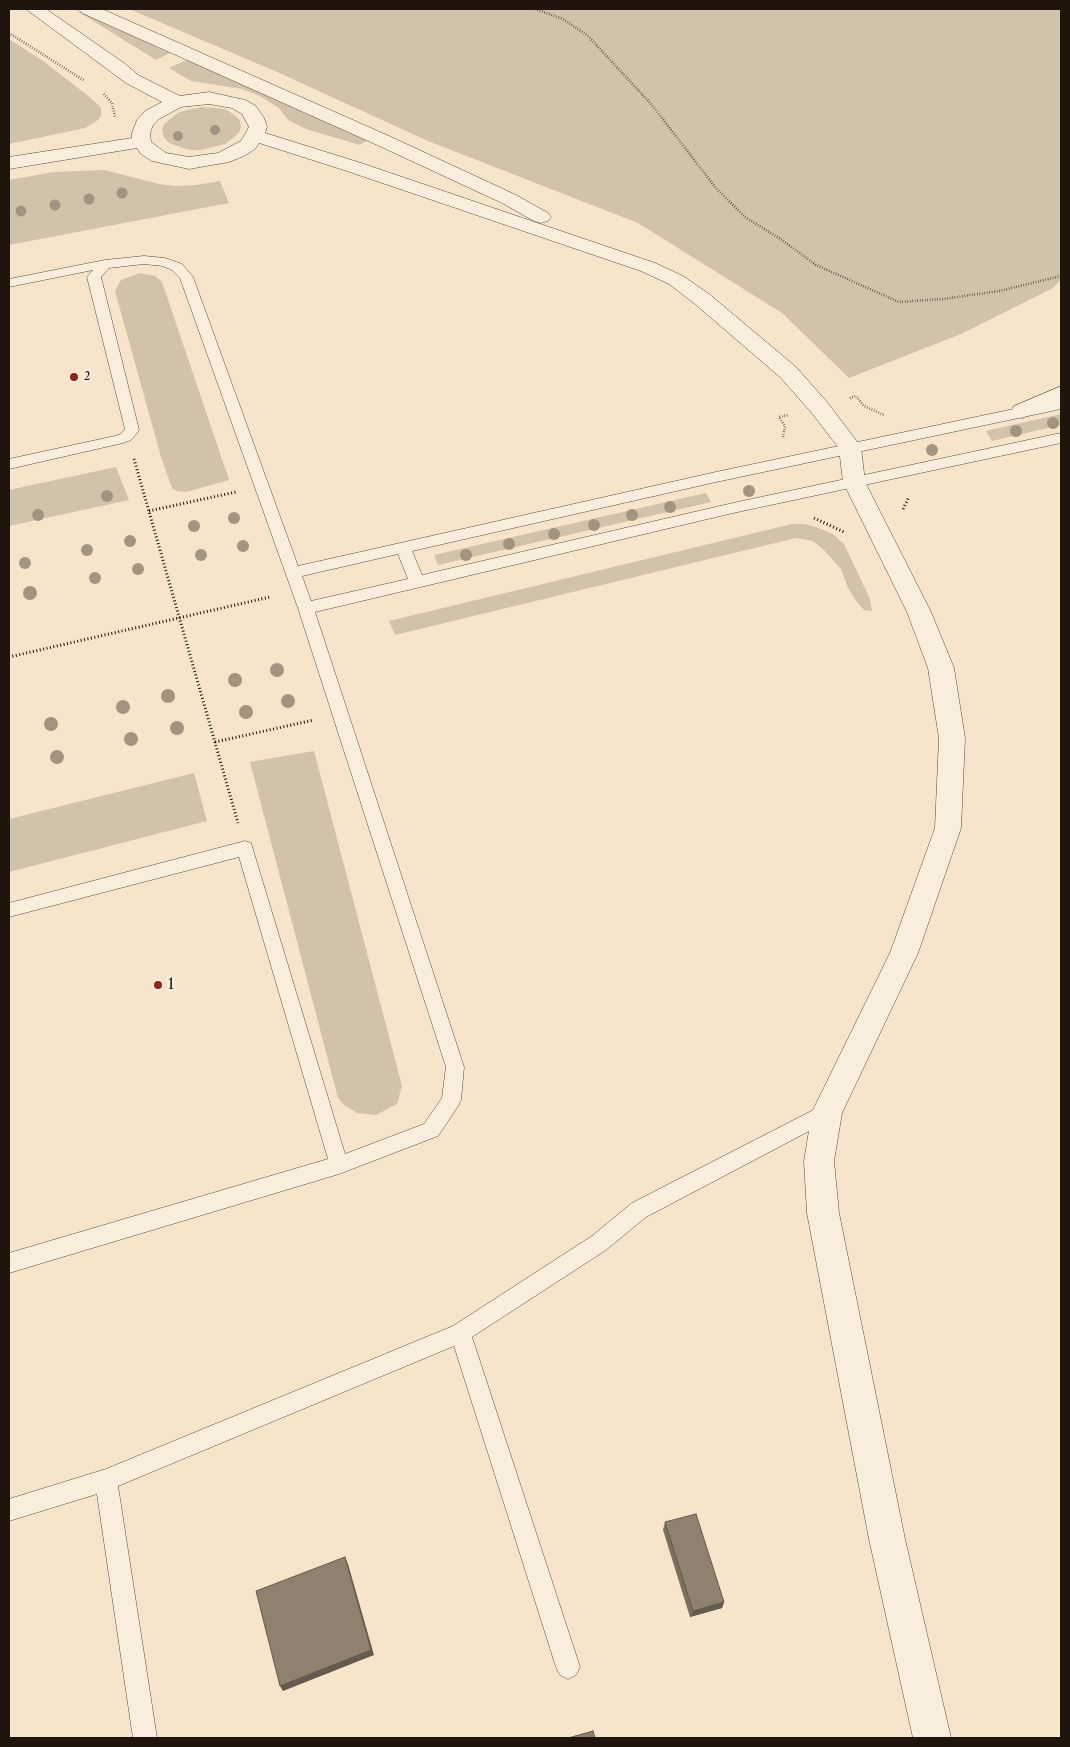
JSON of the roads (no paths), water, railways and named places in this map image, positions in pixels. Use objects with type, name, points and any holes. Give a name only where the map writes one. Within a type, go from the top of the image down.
[{"type":"street","points":[[35,9],[118,67],[132,79],[177,102]]},
{"type":"street","points":[[88,9],[490,191],[608,253]]},
{"type":"street","points":[[209,98],[238,104],[249,110],[255,118],[258,127],[255,136],[248,145],[237,152],[222,158],[189,163],[173,161],[148,150],[142,142],[141,133],[144,124],[157,111],[177,102],[209,98]]},
{"type":"street","points":[[255,136],[354,167],[608,253],[648,267],[676,280],[702,299],[788,372],[819,407],[850,448],[854,482],[919,612],[941,668],[952,738],[948,828],[904,953],[827,1112],[819,1161],[823,1213],[887,1539],[932,1738]]},
{"type":"street","points":[[9,163],[142,142]]},
{"type":"street","points":[[1022,411],[1061,392]]},
{"type":"lane","points":[[9,283],[104,264],[144,260],[166,262],[178,267],[186,277],[306,608],[455,1067],[451,1100],[431,1130],[339,1165],[9,1263]]},
{"type":"lane","points":[[9,464],[126,437],[132,430],[94,277],[104,264]]},
{"type":"lane","points":[[292,573],[850,448],[1061,404]]},
{"type":"lane","points":[[306,608],[854,482],[1061,438]]},
{"type":"lane","points":[[403,548],[418,581]]},
{"type":"lane","points":[[9,910],[245,848],[339,1165]]},
{"type":"lane","points":[[9,1510],[106,1480],[460,1333],[599,1243],[639,1210],[827,1112]]},
{"type":"lane","points":[[460,1333],[568,1666]]},
{"type":"lane","points":[[106,1480],[145,1738]]},
{"type":"place","name":"2","points":[[74,377]]},
{"type":"place","name":"1","points":[[158,985]]}]
